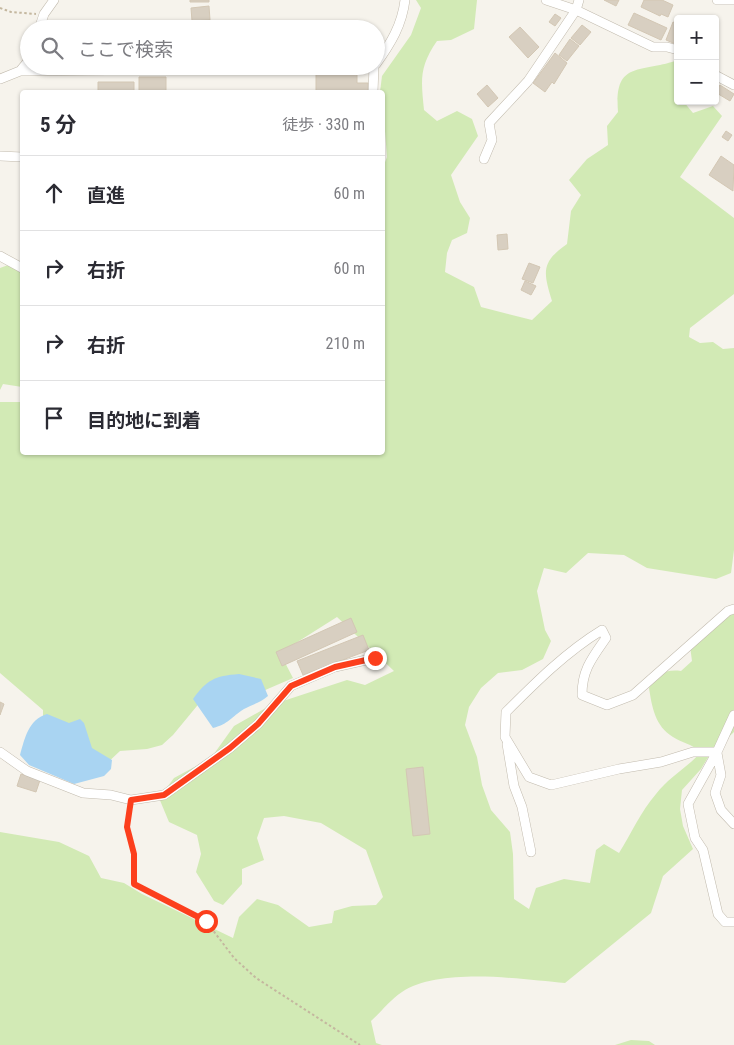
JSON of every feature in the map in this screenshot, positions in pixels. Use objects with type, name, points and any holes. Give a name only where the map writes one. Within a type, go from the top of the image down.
[{"type":"street","points":[[42,20],[54,0]]},
{"type":"street","points":[[385,52],[392,43],[403,18],[405,0]]},
{"type":"street","points":[[546,0],[576,10],[653,47],[674,49]]},
{"type":"street","points":[[484,159],[492,140],[489,123],[528,81],[576,10],[579,0]]},
{"type":"street","points":[[717,0],[734,0]]},
{"type":"street","points":[[0,79],[20,71]]},
{"type":"street","points":[[373,90],[374,75]]},
{"type":"street","points":[[719,77],[734,85]]},
{"type":"street","points":[[0,156],[20,158]]},
{"type":"street","points":[[0,256],[20,267]]},
{"type":"street","points":[[531,852],[522,807],[514,786],[505,737],[506,712],[545,674],[582,642],[602,630],[606,638],[582,677],[582,695],[607,705],[633,695],[728,611],[734,609]]},
{"type":"street","points":[[0,752],[27,771],[83,793],[131,800],[164,795],[230,748],[258,724],[291,686],[335,667],[375,658]]},
{"type":"street","points":[[734,715],[717,752],[688,804],[694,838],[703,850],[718,914],[725,922],[734,922]]},
{"type":"street","points":[[505,737],[529,776],[551,785],[619,769],[661,762],[694,752],[717,752]]},
{"type":"street","points":[[717,752],[721,774],[715,793],[721,810],[734,824]]},
{"type":"path","points":[[0,8],[11,12],[44,14]]},
{"type":"path","points":[[131,800],[127,827],[134,854],[134,884],[206,921],[234,958],[256,978],[360,1045]]},
{"type":"green space","points":[[416,0],[477,0],[474,29],[451,40],[437,41],[431,50],[424,66],[422,90],[424,110],[437,121],[457,111],[472,119],[478,136],[451,175],[460,202],[470,218],[467,233],[452,240],[447,253],[445,272],[474,287],[481,307],[532,320],[552,301],[547,282],[546,268],[552,256],[567,244],[571,211],[581,195],[569,180],[587,159],[608,145],[607,126],[618,112],[620,84],[625,77],[640,69],[674,61],[674,105],[686,105],[693,113],[713,106],[722,116],[680,177],[734,218],[734,294],[690,328],[689,337],[700,343],[713,342],[723,349],[734,348],[734,550],[731,573],[716,579],[647,568],[624,555],[588,553],[566,573],[544,568],[537,591],[545,630],[551,641],[543,659],[522,670],[498,673],[481,688],[469,707],[465,725],[477,757],[482,785],[491,810],[510,832],[513,854],[514,899],[529,909],[536,888],[564,879],[590,883],[596,850],[604,844],[619,853],[641,815],[661,788],[701,752],[673,737],[662,727],[655,716],[649,688],[662,674],[670,671],[681,671],[692,661],[690,646],[709,627],[734,612],[734,732],[710,754],[701,769],[682,790],[680,809],[683,826],[693,849],[663,876],[651,913],[565,983],[504,977],[459,977],[437,979],[418,984],[398,995],[371,1021],[376,1043],[382,1045],[0,1045],[0,832],[59,842],[89,856],[101,878],[124,883],[142,894],[233,938],[239,917],[257,899],[278,905],[309,927],[332,923],[334,911],[352,906],[376,905],[383,897],[366,850],[321,823],[284,816],[264,818],[257,838],[264,860],[242,869],[242,884],[223,905],[214,901],[196,872],[201,854],[197,835],[169,822],[159,798],[174,778],[211,758],[234,726],[271,705],[347,680],[365,685],[394,671],[337,617],[280,653],[293,678],[263,691],[206,695],[173,735],[162,745],[147,749],[120,751],[104,766],[43,719],[43,710],[0,673],[0,402],[20,402],[20,455],[385,455],[385,162],[387,157],[385,90],[380,90],[382,76],[385,75],[385,72],[411,35],[421,8]]},
{"type":"green space","points":[[20,261],[20,387],[3,384],[0,390],[0,268]]},
{"type":"green space","points":[[631,1040],[649,1041],[655,1045],[615,1045]]},
{"type":"water","points":[[239,674],[261,679],[268,696],[244,709],[230,720],[213,728],[193,699],[212,680],[223,676]]},
{"type":"water","points":[[47,714],[69,723],[80,719],[84,723],[92,748],[112,760],[111,769],[104,776],[74,784],[29,765],[20,755],[28,730],[35,721]]},
{"type":"building","points":[[190,0],[209,0],[209,2],[190,2]]},
{"type":"building","points":[[604,0],[619,0],[616,6]]},
{"type":"building","points":[[644,0],[662,0],[673,5],[668,17],[661,14],[660,16],[641,7]]},
{"type":"building","points":[[209,6],[210,20],[192,20],[191,8]]},
{"type":"building","points":[[634,13],[667,28],[661,40],[628,25]]},
{"type":"building","points":[[555,14],[561,18],[555,26],[549,22]]},
{"type":"building","points":[[673,22],[674,22],[674,43],[666,40]]},
{"type":"building","points":[[582,25],[591,32],[580,45],[571,38]]},
{"type":"building","points":[[520,27],[539,47],[528,58],[509,37]]},
{"type":"building","points":[[570,39],[579,46],[567,61],[559,55]]},
{"type":"building","points":[[555,53],[567,63],[554,84],[552,82],[545,92],[533,83]]},
{"type":"building","points":[[316,75],[357,75],[357,83],[368,83],[368,90],[316,90]]},
{"type":"building","points":[[139,77],[166,77],[166,90],[139,90]]},
{"type":"building","points":[[98,82],[134,82],[134,90],[98,90]]},
{"type":"building","points":[[487,85],[498,98],[488,107],[477,94]]},
{"type":"building","points":[[720,85],[734,94],[730,101],[719,94]]},
{"type":"building","points":[[726,131],[732,135],[728,141],[722,137]]},
{"type":"building","points":[[721,156],[734,165],[733,191],[709,175]]},
{"type":"building","points":[[507,234],[508,249],[498,250],[497,235]]},
{"type":"building","points":[[529,263],[540,267],[533,283],[522,279]]},
{"type":"building","points":[[525,281],[536,286],[531,295],[521,290]]},
{"type":"building","points":[[351,618],[357,632],[282,666],[276,652]]},
{"type":"building","points":[[363,635],[369,650],[303,675],[297,661]]},
{"type":"building","points":[[0,702],[4,704],[0,715]]},
{"type":"building","points":[[423,767],[430,834],[413,836],[406,769]]},
{"type":"building","points":[[21,774],[40,780],[36,792],[17,786]]},
{"type":"route","points":[[206,921],[134,884],[133,845],[127,827],[131,800],[164,795],[230,748],[258,724],[291,686],[313,675],[352,661],[375,658]]}]
